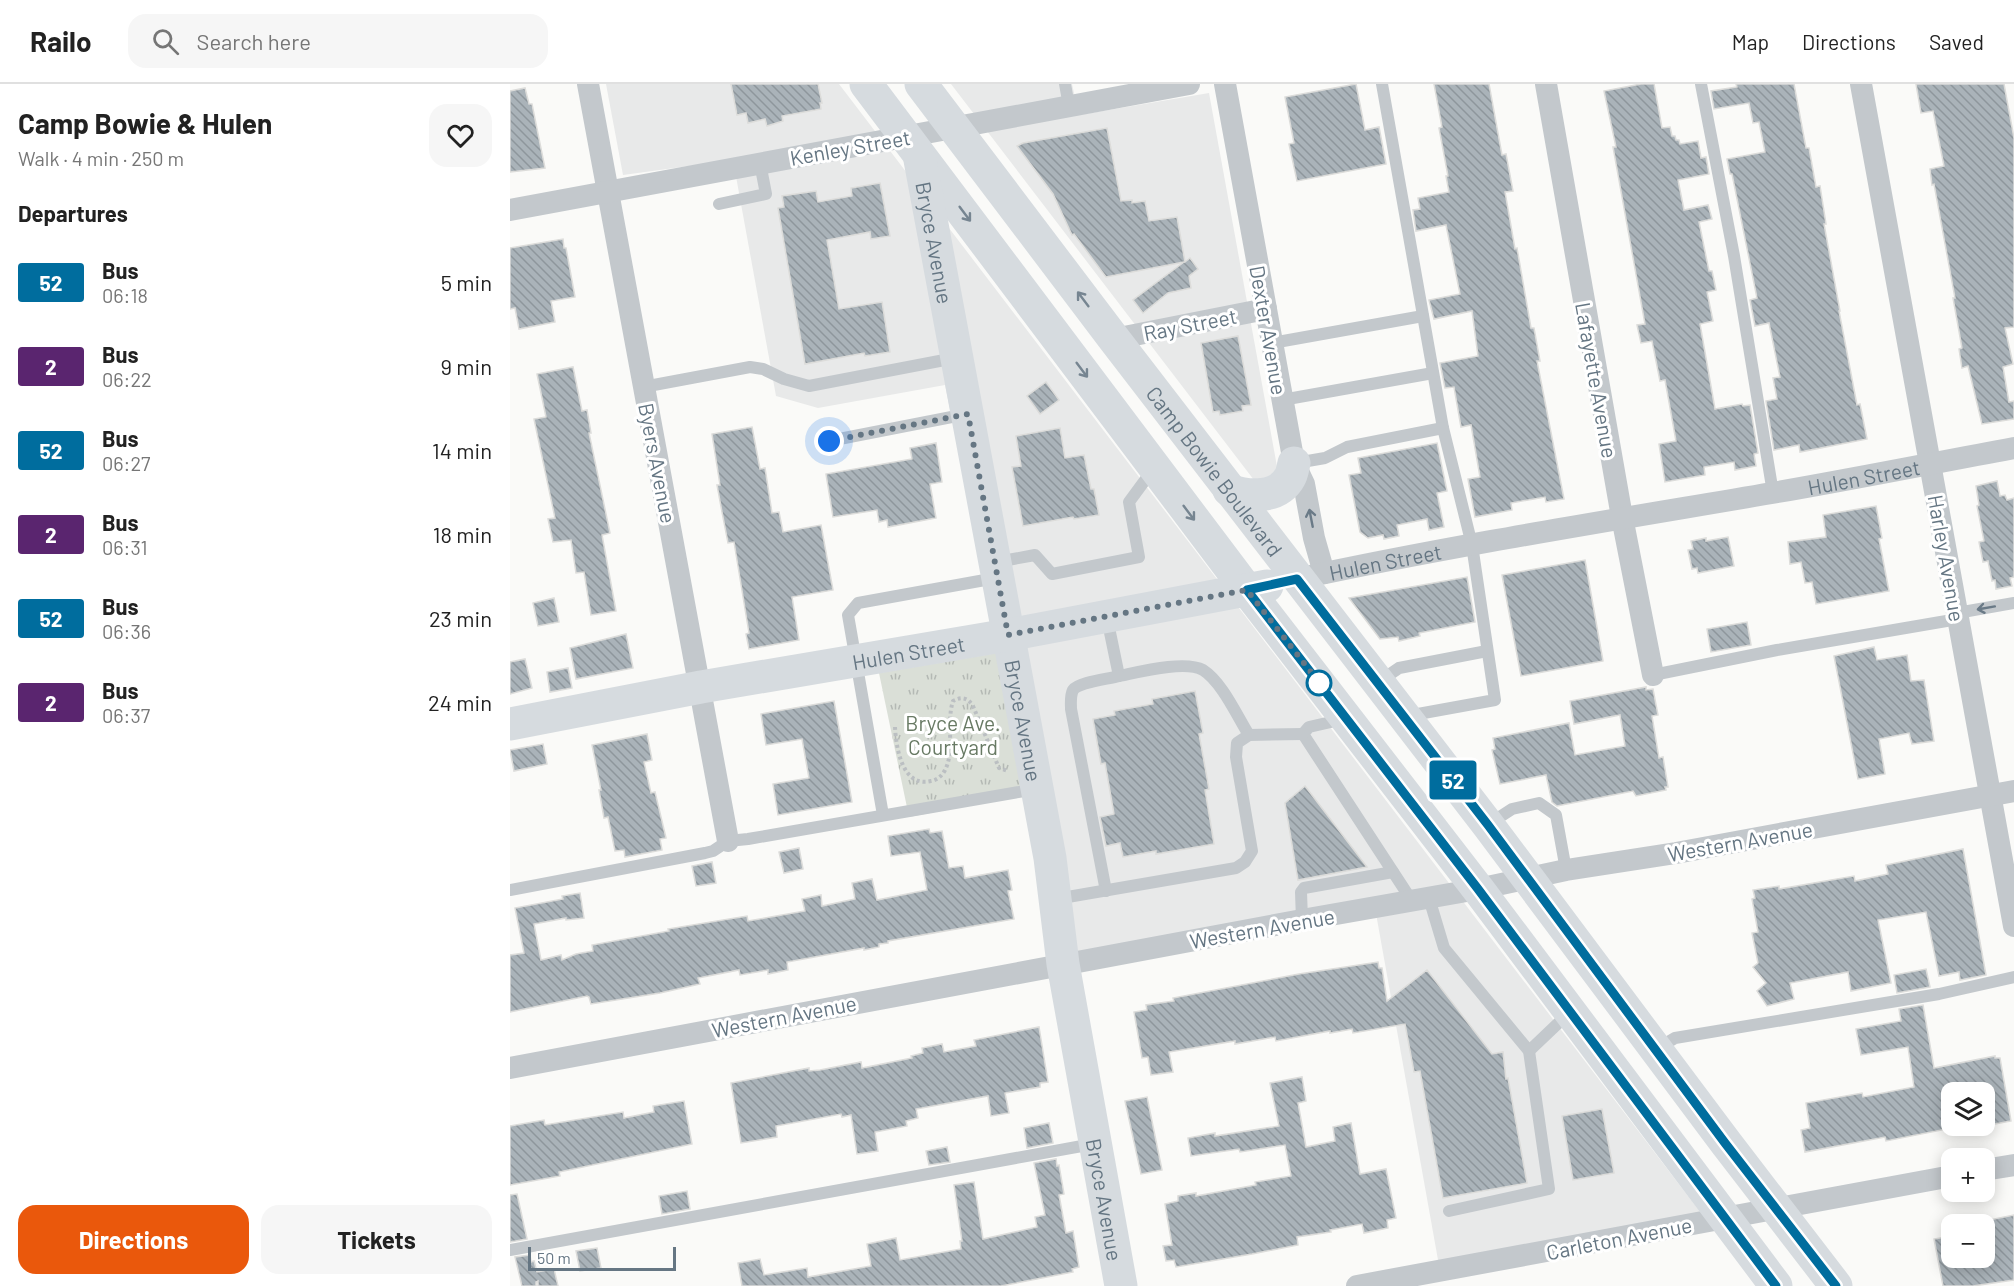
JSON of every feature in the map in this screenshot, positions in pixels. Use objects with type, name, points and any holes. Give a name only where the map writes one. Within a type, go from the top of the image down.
[{"type":"main road","name":"Camp Bowie Boulevard","points":[[866,84],[914,142],[1154,467],[1478,889],[1776,1286]]},
{"type":"main road","name":"Bryce Avenue","points":[[907,84],[914,142],[958,358],[1050,858],[1063,964],[1121,1286]]},
{"type":"main road","name":"Camp Bowie Boulevard","points":[[921,84],[1230,490],[1311,576],[1377,683],[1488,825],[1725,1143],[1836,1286]]},
{"type":"main road","points":[[1230,490],[1245,495],[1262,495],[1277,489],[1290,478],[1294,463]]},
{"type":"main road","name":"Hulen Street","points":[[510,724],[856,659],[1107,617],[1311,576]]},
{"type":"main road","points":[[1620,1080],[1656,1049]]},
{"type":"street","name":"Byers Avenue","points":[[588,84],[728,841]]},
{"type":"street","name":"Kenley Street","points":[[510,210],[760,163],[914,142],[1067,95],[1189,84]]},
{"type":"street","name":"Dexter Avenue","points":[[1225,84],[1294,463],[1304,484],[1314,538],[1311,576]]},
{"type":"street","name":"Lafayette Avenue","points":[[1546,84],[1622,517],[1653,675]]},
{"type":"street","name":"Harley Avenue","points":[[1861,84],[2014,926]]},
{"type":"street","name":"Ray Street","points":[[1114,339],[1266,309]]},
{"type":"street","name":"Hulen Street","points":[[1311,576],[1472,544],[1773,493],[2014,448]]},
{"type":"street","name":"Western Avenue","points":[[510,1068],[1063,964],[1420,900],[1566,870],[1676,853],[2014,790]]},
{"type":"street","points":[[1995,1168],[2014,1165]]},
{"type":"street","name":"Carleton Avenue","points":[[1357,1286],[1941,1178]]},
{"type":"lane","points":[[1382,84],[1443,428],[1472,544],[1496,700],[1403,716]]},
{"type":"lane","points":[[1701,84],[1734,256],[1773,493]]},
{"type":"lane","points":[[719,204],[766,194],[760,163]]},
{"type":"lane","points":[[1272,343],[1423,316]]},
{"type":"lane","points":[[643,387],[750,367],[763,369],[784,379],[808,386],[958,358]]},
{"type":"lane","points":[[1282,400],[1433,373]]},
{"type":"lane","points":[[829,441],[968,414]]},
{"type":"lane","points":[[1294,463],[1325,458],[1347,447],[1443,428]]},
{"type":"lane","points":[[883,815],[848,615],[858,603],[996,570],[1035,555],[1052,574],[1139,557],[1129,502],[1154,467]]},
{"type":"lane","points":[[1653,675],[2014,603]]},
{"type":"lane","points":[[1107,617],[1119,676]]},
{"type":"lane","points":[[1377,683],[1399,668],[1487,651]]},
{"type":"lane","points":[[1106,891],[1071,709],[1073,690],[1078,685],[1119,676],[1183,666],[1201,669],[1216,681],[1249,735]]},
{"type":"lane","points":[[1055,899],[1236,868],[1245,862],[1252,851],[1236,758],[1237,743],[1249,735],[1303,734],[1309,727],[1346,718]]},
{"type":"lane","points":[[1303,734],[1393,872],[1420,900],[1444,948],[1528,1051],[1549,1189],[1449,1211]]},
{"type":"lane","points":[[510,890],[713,851],[728,841],[1037,789]]},
{"type":"lane","points":[[1488,825],[1512,809],[1539,803],[1556,815],[1566,870]]},
{"type":"lane","points":[[1302,920],[1301,892],[1304,888],[1393,872]]},
{"type":"lane","points":[[1656,1049],[1675,1038],[1939,994],[2014,977]]},
{"type":"lane","points":[[1528,1051],[1569,1012]]},
{"type":"lane","points":[[510,1250],[1096,1144]]},
{"type":"path","points":[[896,727],[897,747],[910,777],[917,781],[934,781],[946,770],[953,701],[964,698],[973,706],[999,768],[1009,771]]},
{"type":"shaded area","points":[[606,84],[839,84],[1707,1221],[1440,1271],[1375,908],[1063,964],[945,385],[818,408],[776,396],[733,160],[623,175]]},
{"type":"shaded area","points":[[951,84],[1072,84],[1079,115],[1209,93],[1278,472],[1257,484]]},
{"type":"green space","name":"Bryce Ave. Courtyard","points":[[997,653],[1026,795],[909,817],[879,673]]},
{"type":"building","points":[[731,84],[818,84],[821,109],[782,116],[783,121],[767,126],[765,119],[748,123],[746,113],[737,115]]},
{"type":"building","points":[[1356,84],[1365,130],[1379,127],[1386,164],[1297,181],[1289,144],[1294,143],[1285,97]]},
{"type":"building","points":[[1434,84],[1489,84],[1502,155],[1506,154],[1513,191],[1505,192],[1531,328],[1534,328],[1540,361],[1537,361],[1564,499],[1546,502],[1545,497],[1511,503],[1512,510],[1475,517],[1468,479],[1480,477],[1471,425],[1461,427],[1454,387],[1445,388],[1440,363],[1478,356],[1472,311],[1434,319],[1429,300],[1460,294],[1446,225],[1416,231],[1413,210],[1420,209],[1418,198],[1449,192],[1439,128],[1442,127]]},
{"type":"building","points":[[1641,84],[1654,84],[1662,128],[1670,127],[1672,136],[1679,140],[1680,144],[1698,141],[1701,158],[1706,157],[1709,174],[1678,180],[1684,210],[1708,205],[1712,219],[1699,222],[1709,271],[1712,271],[1716,290],[1707,292],[1713,321],[1700,324],[1715,409],[1742,404],[1743,406],[1750,405],[1758,453],[1754,454],[1756,466],[1735,470],[1734,462],[1704,467],[1705,475],[1665,482],[1659,444],[1676,441],[1665,380],[1660,381],[1652,341],[1641,343],[1637,325],[1645,324],[1613,147],[1616,147],[1604,91]]},
{"type":"building","points":[[1736,84],[1794,84],[1806,148],[1809,148],[1816,187],[1820,186],[1839,311],[1857,405],[1860,404],[1867,439],[1800,452],[1799,445],[1774,450],[1766,401],[1777,399],[1773,378],[1780,377],[1769,323],[1755,326],[1750,300],[1757,298],[1727,159],[1765,152],[1759,122],[1753,123],[1749,103],[1714,109],[1711,91],[1737,87]]},
{"type":"building","points":[[1916,84],[2004,84],[2014,138],[2014,327],[2005,328],[2013,364],[2003,367],[2009,402],[2014,401],[2014,419],[1982,424],[1968,366],[1962,368],[1959,349],[1962,348],[1953,298],[1955,298],[1930,169],[1944,166],[1933,111],[1921,113]]},
{"type":"building","points":[[525,88],[529,104],[532,104],[545,168],[510,172],[510,91]]},
{"type":"building","points":[[1107,128],[1121,201],[1132,200],[1132,203],[1145,201],[1149,221],[1177,217],[1185,262],[1190,258],[1198,269],[1189,276],[1191,288],[1168,293],[1143,313],[1133,300],[1184,262],[1106,277],[1074,234],[1072,235],[1053,194],[1017,146]]},
{"type":"building","points":[[880,183],[890,236],[871,239],[870,232],[827,240],[839,309],[882,302],[890,352],[865,356],[864,353],[805,364],[778,208],[784,207],[782,196],[816,191],[818,202],[852,196],[851,188]]},
{"type":"building","points":[[563,239],[575,297],[551,301],[555,322],[519,329],[515,308],[510,309],[510,248]]},
{"type":"building","points":[[1238,336],[1251,405],[1242,406],[1243,411],[1220,415],[1219,411],[1213,412],[1201,343]]},
{"type":"building","points":[[573,367],[582,411],[587,410],[591,433],[589,433],[610,533],[602,535],[616,611],[591,615],[584,572],[576,573],[571,540],[553,542],[548,519],[555,518],[534,419],[546,417],[537,374]]},
{"type":"building","points":[[1046,382],[1059,400],[1040,414],[1027,396]]},
{"type":"building","points":[[752,427],[760,469],[765,468],[772,513],[779,512],[783,532],[821,525],[833,590],[792,597],[799,640],[749,649],[746,634],[749,633],[734,542],[728,543],[717,485],[720,485],[712,434]]},
{"type":"building","points":[[1060,428],[1065,458],[1084,455],[1099,515],[1023,526],[1012,467],[1021,466],[1016,436]]},
{"type":"building","points":[[936,443],[942,482],[930,484],[936,518],[888,527],[887,520],[879,522],[877,510],[833,517],[826,474],[912,459],[910,448]]},
{"type":"building","points":[[1437,443],[1447,491],[1437,493],[1444,527],[1429,530],[1427,519],[1397,525],[1399,536],[1384,539],[1383,535],[1368,538],[1360,532],[1349,475],[1361,473],[1358,458]]},
{"type":"building","points":[[1997,481],[2000,496],[2005,495],[2007,500],[2014,498],[2014,577],[2010,578],[2012,586],[1996,589],[1988,561],[1983,562],[1979,542],[1984,541],[1977,506],[1979,505],[1976,486]]},
{"type":"building","points":[[1876,506],[1882,538],[1879,539],[1889,591],[1816,604],[1812,582],[1805,583],[1801,562],[1790,564],[1788,542],[1826,537],[1823,515]]},
{"type":"building","points":[[1728,537],[1734,566],[1698,573],[1697,568],[1692,569],[1688,550],[1693,549],[1691,541]]},
{"type":"building","points":[[1585,560],[1603,661],[1521,676],[1502,575]]},
{"type":"building","points":[[1467,577],[1475,622],[1419,633],[1420,636],[1399,641],[1398,637],[1380,639],[1349,598]]},
{"type":"building","points":[[554,598],[559,622],[538,626],[533,603]]},
{"type":"building","points":[[1747,622],[1751,645],[1711,652],[1707,629]]},
{"type":"building","points":[[626,634],[633,668],[576,679],[570,648]]},
{"type":"building","points":[[1874,647],[1877,660],[1907,655],[1911,681],[1924,680],[1934,741],[1912,744],[1909,733],[1879,739],[1885,774],[1858,779],[1834,656]]},
{"type":"building","points":[[525,659],[532,688],[510,694],[510,662]]},
{"type":"building","points":[[568,668],[572,688],[550,692],[547,672]]},
{"type":"building","points":[[1646,687],[1646,690],[1653,689],[1658,715],[1652,716],[1659,758],[1663,757],[1668,787],[1665,787],[1666,790],[1636,796],[1633,791],[1557,806],[1552,802],[1546,775],[1500,784],[1492,750],[1495,749],[1493,738],[1569,723],[1575,755],[1625,746],[1620,715],[1574,724],[1570,701]]},
{"type":"building","points":[[1195,691],[1203,733],[1199,734],[1209,789],[1205,790],[1214,844],[1123,857],[1120,843],[1106,846],[1100,817],[1114,814],[1105,763],[1101,764],[1093,719],[1115,715],[1114,711],[1153,704],[1152,699]]},
{"type":"building","points":[[834,701],[852,802],[778,815],[773,784],[809,778],[802,739],[766,745],[761,714]]},
{"type":"building","points":[[647,734],[652,760],[644,762],[651,793],[655,792],[666,838],[660,839],[662,850],[625,857],[624,850],[615,851],[608,817],[604,818],[592,745]]},
{"type":"building","points":[[543,744],[547,764],[514,771],[510,750]]},
{"type":"building","points":[[1305,786],[1367,867],[1298,880],[1285,803]]},
{"type":"building","points":[[929,829],[930,833],[942,831],[949,868],[963,866],[965,878],[1008,870],[1012,890],[1008,891],[1014,919],[888,941],[888,943],[879,944],[879,947],[864,950],[864,948],[787,962],[788,970],[768,974],[768,970],[740,975],[739,970],[698,978],[700,984],[660,993],[591,1004],[587,996],[510,1012],[510,955],[524,953],[515,908],[563,899],[562,896],[580,893],[584,918],[566,920],[566,918],[534,924],[541,960],[561,955],[562,960],[576,954],[593,951],[592,945],[669,931],[668,929],[747,916],[748,921],[805,911],[802,899],[821,895],[822,906],[855,899],[852,883],[872,879],[877,900],[927,890],[920,852],[891,856],[888,836]]},
{"type":"building","points":[[799,848],[803,869],[784,873],[779,852]]},
{"type":"building","points":[[1963,849],[1986,975],[1960,980],[1959,972],[1939,976],[1926,912],[1878,920],[1891,983],[1851,991],[1848,972],[1790,983],[1794,999],[1767,1006],[1757,991],[1766,983],[1753,967],[1758,963],[1752,933],[1758,932],[1752,899],[1755,898],[1753,890],[1779,886],[1779,889],[1854,876],[1855,881],[1888,874],[1886,865]]},
{"type":"building","points":[[712,862],[716,883],[696,886],[692,866]]},
{"type":"building","points":[[1378,962],[1379,968],[1382,968],[1387,1001],[1427,970],[1492,1054],[1503,1052],[1506,1079],[1508,1078],[1527,1183],[1443,1198],[1420,1071],[1414,1072],[1405,1024],[1353,1033],[1352,1029],[1330,1033],[1330,1031],[1276,1041],[1275,1037],[1235,1044],[1235,1041],[1169,1052],[1173,1072],[1151,1075],[1148,1057],[1142,1058],[1134,1012],[1147,1010],[1146,1005],[1299,974]]},
{"type":"building","points":[[1926,969],[1930,987],[1897,993],[1894,975]]},
{"type":"building","points":[[1923,1005],[1934,1068],[1995,1056],[1995,1058],[2000,1058],[2011,1121],[1995,1124],[1995,1082],[1941,1082],[1941,1130],[1886,1141],[1885,1137],[1805,1152],[1801,1130],[1810,1128],[1806,1103],[1862,1093],[1863,1097],[1914,1087],[1908,1047],[1861,1055],[1856,1029],[1901,1021],[1899,1009]]},
{"type":"building","points":[[1039,1027],[1048,1082],[1040,1083],[1040,1087],[1005,1093],[1009,1113],[991,1116],[988,1096],[916,1109],[918,1118],[906,1121],[907,1126],[875,1132],[878,1151],[857,1154],[851,1115],[842,1117],[841,1114],[776,1126],[777,1137],[741,1143],[731,1083],[809,1068],[809,1071],[820,1070],[861,1062],[862,1068],[912,1058],[911,1056],[923,1053],[922,1048],[942,1044],[944,1052],[976,1046],[974,1040]]},
{"type":"building","points":[[1302,1077],[1306,1101],[1298,1103],[1306,1147],[1335,1141],[1333,1127],[1351,1123],[1360,1174],[1386,1169],[1396,1218],[1387,1220],[1388,1228],[1364,1233],[1362,1224],[1330,1230],[1331,1232],[1297,1237],[1298,1245],[1252,1254],[1176,1267],[1174,1260],[1166,1261],[1163,1246],[1172,1245],[1165,1204],[1178,1201],[1178,1196],[1196,1193],[1196,1196],[1291,1176],[1285,1145],[1191,1156],[1188,1138],[1279,1126],[1270,1083]]},
{"type":"building","points":[[1147,1097],[1162,1170],[1141,1174],[1125,1101]]},
{"type":"building","points":[[684,1101],[692,1144],[559,1172],[560,1176],[510,1185],[510,1126],[544,1120],[545,1125],[623,1112],[624,1118],[654,1112],[653,1106]]},
{"type":"building","points":[[1602,1109],[1614,1173],[1573,1180],[1562,1116]]},
{"type":"building","points":[[1049,1123],[1053,1143],[1027,1148],[1024,1128]]},
{"type":"building","points":[[947,1147],[950,1162],[929,1165],[926,1151]]},
{"type":"building","points":[[1056,1159],[1064,1194],[1059,1195],[1066,1233],[1073,1231],[1079,1267],[1072,1269],[1073,1272],[1001,1286],[742,1286],[738,1263],[760,1259],[764,1275],[807,1268],[808,1277],[871,1266],[867,1244],[896,1238],[900,1260],[961,1249],[960,1241],[962,1241],[954,1185],[974,1182],[983,1239],[1037,1227],[1035,1217],[1045,1215],[1034,1163]]},
{"type":"building","points":[[687,1191],[690,1209],[662,1214],[659,1196]]},
{"type":"building","points":[[517,1194],[527,1239],[510,1242],[510,1195]]},
{"type":"building","points":[[2014,1215],[2014,1280],[1973,1286],[1943,1286],[1934,1239],[1941,1238],[1941,1268],[1995,1268],[1995,1219]]},
{"type":"building","points":[[597,1248],[601,1268],[580,1271],[576,1251]]},
{"type":"building","points":[[530,1255],[537,1272],[554,1269],[558,1286],[538,1286],[538,1281],[536,1286],[522,1286],[515,1257]]},
{"type":"bus line","name":"52","points":[[1776,1286],[1478,889],[1247,590],[1297,579],[1488,825],[1725,1143],[1836,1286]]},
{"type":"route","points":[[829,441],[968,414],[1008,635],[1247,590],[1321,685],[1319,683]]}]
